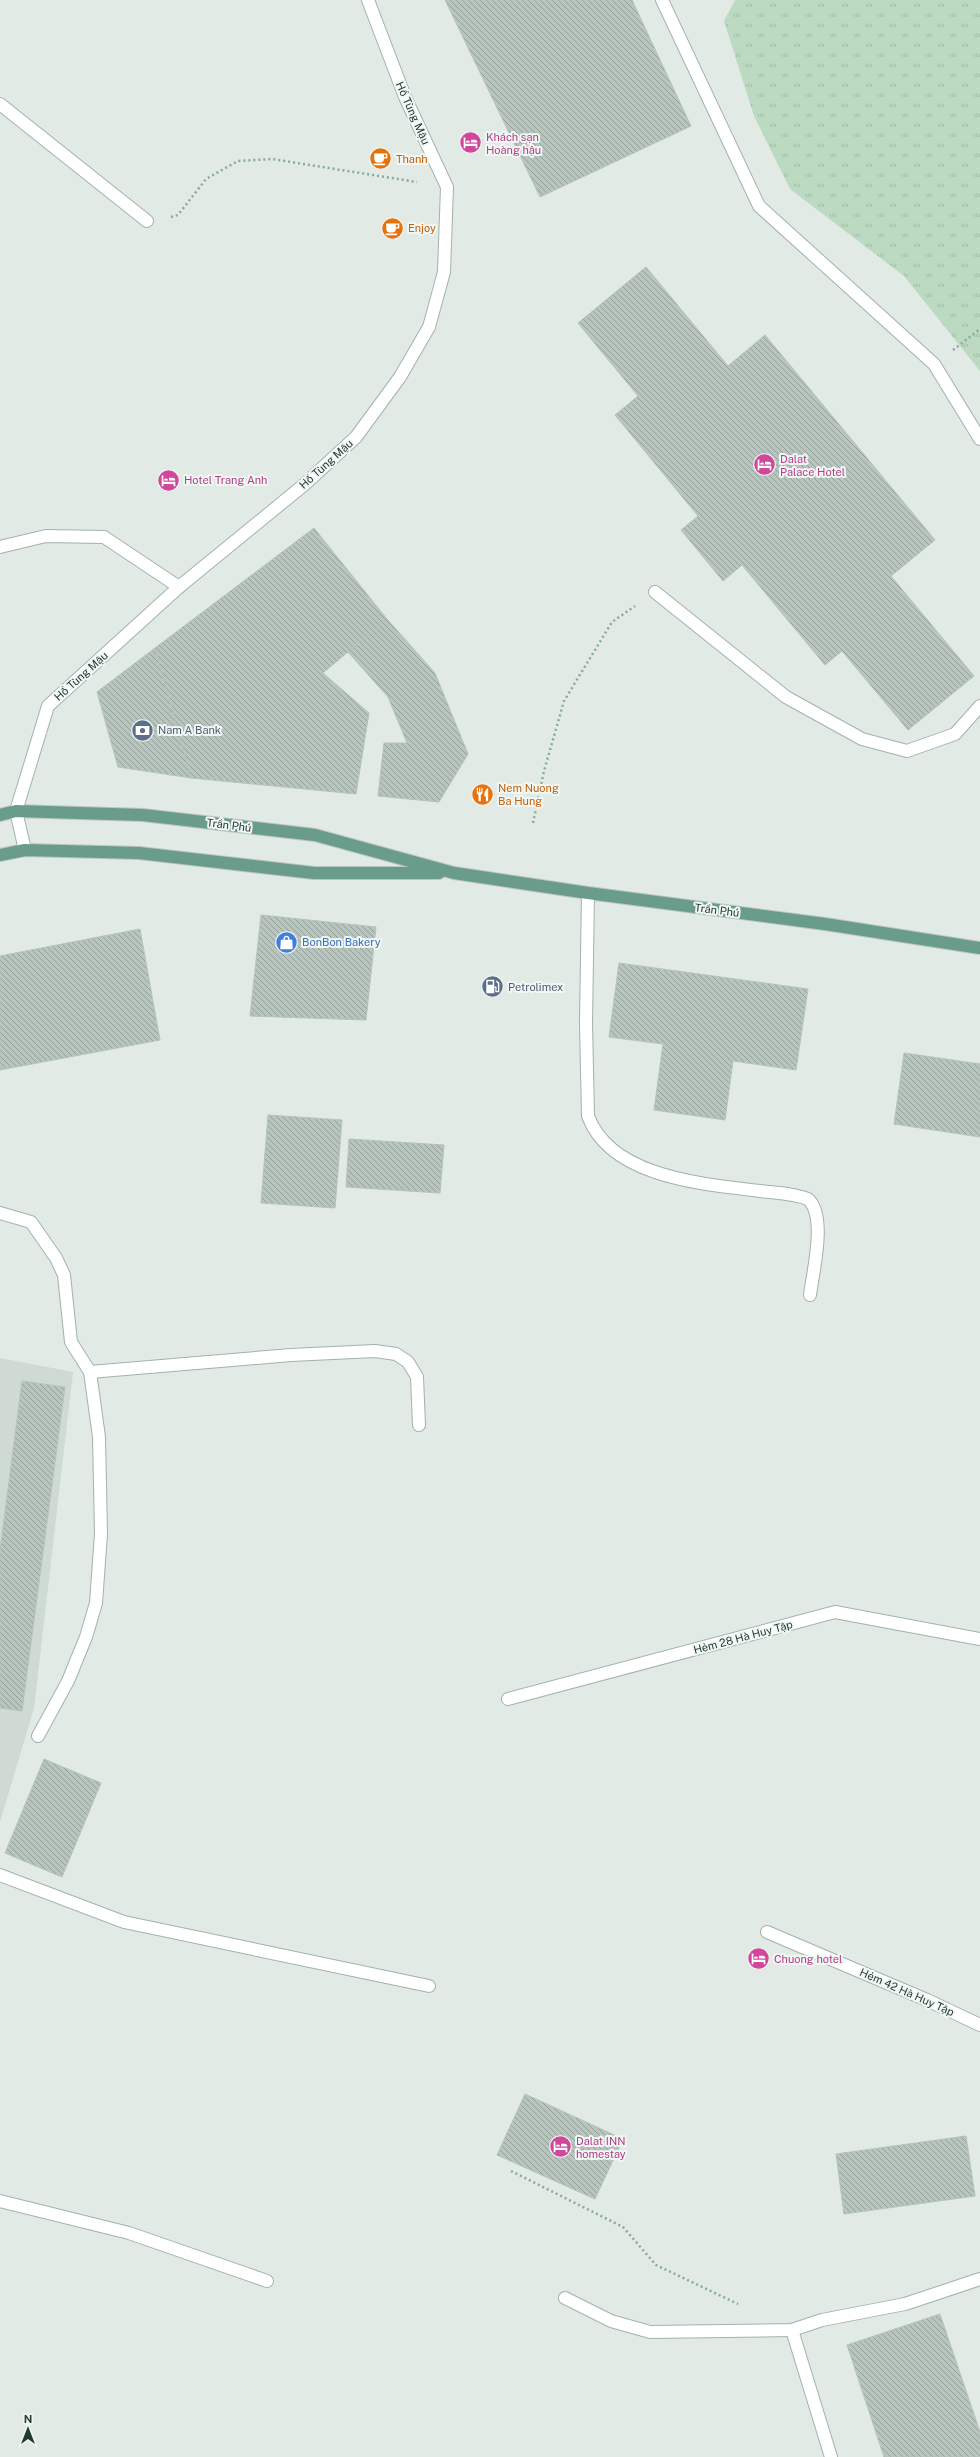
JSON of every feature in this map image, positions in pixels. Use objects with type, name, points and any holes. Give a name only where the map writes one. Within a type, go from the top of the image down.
[{"type":"main road","name":"Trần Phú","points":[[0,815],[16,811],[143,815],[315,835],[454,873],[588,893],[825,924],[980,948]]},
{"type":"main road","name":"Trần Phú","points":[[0,855],[25,850],[139,853],[314,873],[454,873]]},
{"type":"street","name":"Hồ Tùng Mậu","points":[[25,850],[16,811],[48,706],[179,587],[304,484],[356,437],[400,377],[429,327],[444,272],[447,187],[405,97],[368,0]]},
{"type":"street","points":[[662,0],[758,206],[934,364],[980,439]]},
{"type":"street","points":[[0,104],[147,221]]},
{"type":"street","points":[[0,547],[46,536],[104,537],[179,587]]},
{"type":"street","points":[[655,592],[786,697],[862,739],[907,751],[955,734],[980,706]]},
{"type":"street","points":[[588,893],[586,1023],[588,1116],[593,1129],[619,1155],[656,1174],[808,1199],[813,1203],[819,1220],[810,1295]]},
{"type":"street","points":[[0,1213],[31,1222],[56,1258],[64,1275],[71,1342],[90,1372],[99,1437],[101,1534],[96,1603],[86,1637],[68,1681],[38,1736]]},
{"type":"street","points":[[90,1372],[291,1355],[375,1351],[396,1354],[408,1362],[417,1377],[419,1425]]},
{"type":"street","name":"Hẻm 28 Hà Huy Tập","points":[[508,1699],[835,1612],[980,1639]]},
{"type":"street","points":[[0,1875],[124,1922],[429,1986]]},
{"type":"street","name":"Hẻm 42 Hà Huy Tập","points":[[767,1932],[927,2000],[980,2026]]},
{"type":"street","points":[[0,2201],[129,2233],[267,2281]]},
{"type":"street","points":[[566,2298],[611,2321],[650,2332],[792,2330],[822,2320],[905,2304],[980,2279]]},
{"type":"street","points":[[792,2330],[831,2457]]},
{"type":"path","points":[[147,221],[178,215],[206,179],[238,161],[272,159],[447,187]]},
{"type":"path","points":[[934,364],[980,329]]},
{"type":"path","points":[[533,823],[544,771],[564,701],[612,622],[655,592]]},
{"type":"path","points":[[511,2171],[623,2227],[656,2265],[742,2306]]},
{"type":"shaded area","points":[[0,1358],[73,1372],[34,1708],[0,1822]]},
{"type":"green space","points":[[735,0],[980,0],[980,371],[904,276],[790,189],[754,116],[724,21]]},
{"type":"building","points":[[445,0],[632,0],[691,126],[540,197]]},
{"type":"building","name":"Dalat Palace Hotel","points":[[646,267],[728,366],[765,335],[935,540],[891,576],[974,676],[908,730],[842,651],[825,665],[742,565],[723,581],[681,530],[698,516],[615,415],[638,396],[578,323]]},
{"type":"building","points":[[314,528],[387,619],[323,673],[369,713],[356,794],[191,778],[155,648]]},
{"type":"building","points":[[387,619],[435,673],[468,754],[439,802],[378,796],[384,743],[407,743],[388,697],[348,652]]},
{"type":"building","name":"Nam A Bank","points":[[155,648],[191,778],[118,767],[97,692]]},
{"type":"building","points":[[261,915],[376,927],[366,1020],[250,1016]]},
{"type":"building","points":[[140,929],[160,1040],[0,1070],[0,956]]},
{"type":"building","points":[[619,963],[808,989],[796,1070],[733,1061],[725,1120],[654,1110],[663,1044],[609,1037]]},
{"type":"building","points":[[904,1053],[980,1064],[980,1137],[894,1124]]},
{"type":"building","points":[[268,1115],[342,1120],[335,1208],[261,1203]]},
{"type":"building","points":[[349,1139],[444,1145],[440,1193],[346,1187]]},
{"type":"building","points":[[22,1381],[65,1387],[22,1711],[0,1708],[0,1551]]},
{"type":"building","points":[[44,1759],[101,1783],[62,1877],[5,1853]]},
{"type":"building","name":"Dalat INN homestay","points":[[525,2094],[623,2139],[595,2199],[497,2155]]},
{"type":"building","points":[[966,2136],[975,2196],[844,2214],[836,2154]]},
{"type":"building","points":[[940,2314],[980,2432],[980,2457],[884,2457],[847,2345]]},
{"type":"place","name":"Khách sạn Hoàng hậu","points":[[470,143]]},
{"type":"place","name":"Thanh","points":[[381,159]]},
{"type":"place","name":"Enjoy","points":[[392,228]]},
{"type":"place","name":"Dalat Palace Hotel","points":[[765,465]]},
{"type":"place","name":"Hotel Trang Anh","points":[[169,480]]},
{"type":"place","name":"Nam A Bank","points":[[142,730]]},
{"type":"place","name":"Nem Nuong Ba Hung","points":[[483,794]]},
{"type":"place","name":"BonBon Bakery","points":[[287,942]]},
{"type":"place","name":"Petrolimex","points":[[493,987]]},
{"type":"place","name":"Chuong hotel","points":[[759,1959]]},
{"type":"place","name":"Dalat INN homestay","points":[[560,2147]]}]
